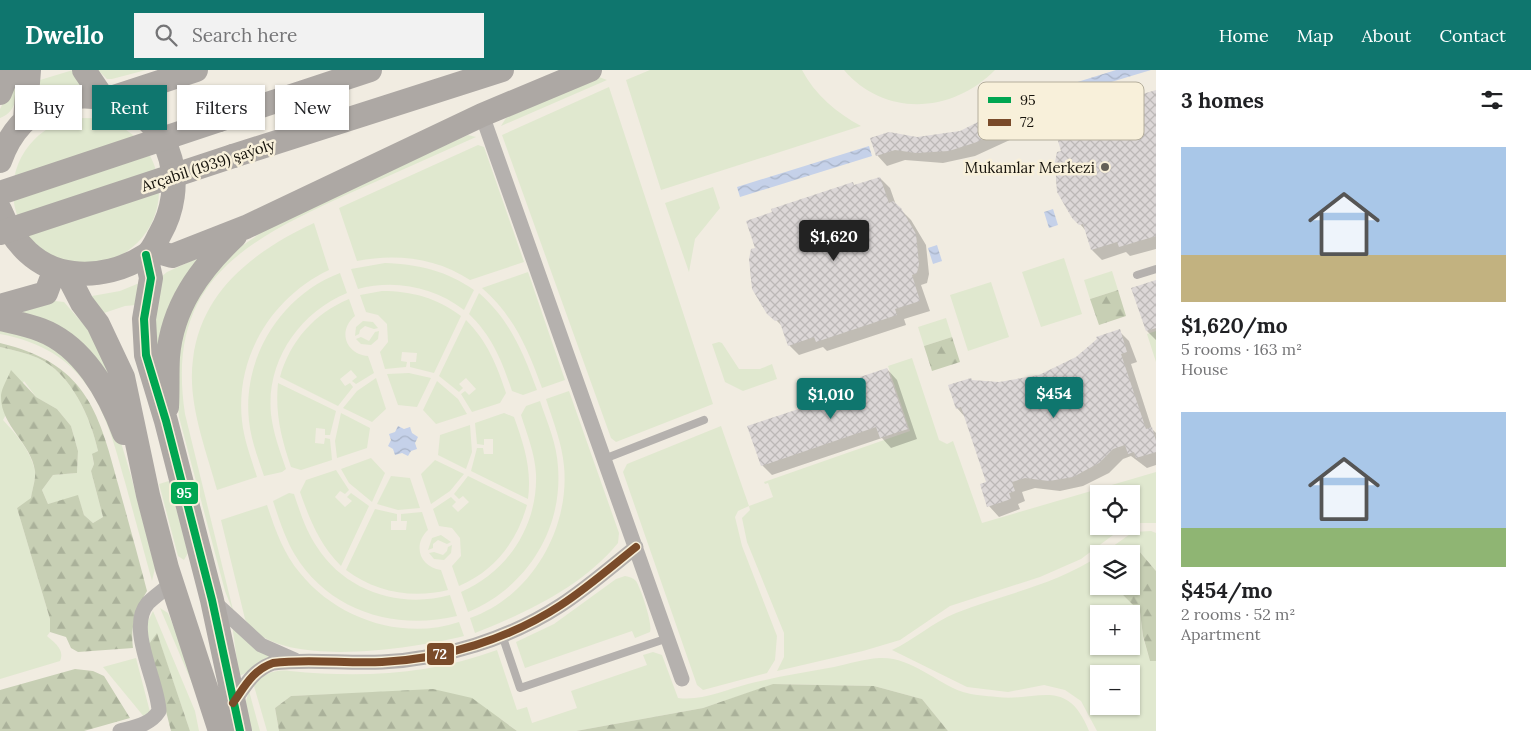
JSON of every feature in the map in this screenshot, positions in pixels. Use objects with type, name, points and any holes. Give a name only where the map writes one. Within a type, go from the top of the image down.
[{"type":"main road","points":[[0,93],[9,70]]},
{"type":"main road","points":[[0,161],[14,127],[30,70]]},
{"type":"main road","points":[[84,70],[96,85]]},
{"type":"main road","points":[[148,85],[196,70]]},
{"type":"main road","points":[[0,193],[370,70]]},
{"type":"main road","name":"Arçabil (1939) şaýoly","points":[[0,233],[502,70]]},
{"type":"main road","points":[[0,210],[7,228],[20,246],[36,259],[60,271],[88,274],[108,271],[148,253],[172,256],[246,227],[482,115],[590,70]]},
{"type":"main road","points":[[14,127],[46,105],[70,97],[92,98]]},
{"type":"main road","points":[[155,130],[171,156],[175,178],[174,200],[168,221],[148,253],[151,278],[144,319],[146,355],[166,421],[212,600],[240,731]]},
{"type":"main road","points":[[166,421],[171,338],[185,298],[197,276],[214,256],[246,227]]},
{"type":"main road","points":[[0,306],[46,293],[60,271]]},
{"type":"main road","points":[[60,271],[98,324],[123,377],[148,495],[172,583],[220,731]]},
{"type":"main road","points":[[0,318],[42,331],[62,342],[95,376],[115,409],[148,495]]},
{"type":"street","points":[[482,115],[682,679]]},
{"type":"street","points":[[233,703],[252,674],[262,667],[273,663],[298,661],[340,663],[419,659],[450,652],[502,635],[538,619],[560,606],[636,547]]},
{"type":"street","points":[[120,731],[154,719],[158,711],[158,702],[140,637],[140,623],[147,604],[172,583]]},
{"type":"street","points":[[212,600],[261,645],[298,661]]},
{"type":"lane","points":[[1137,275],[1156,269]]},
{"type":"lane","points":[[604,459],[704,420]]},
{"type":"lane","points":[[502,635],[520,688],[668,638]]},
{"type":"green space","points":[[73,70],[84,84],[39,85],[40,80]]},
{"type":"green space","points":[[98,70],[146,70],[107,79]]},
{"type":"green space","points":[[650,70],[802,70],[813,87],[827,102],[861,126],[661,190],[626,80]]},
{"type":"green space","points":[[844,70],[995,70],[978,82],[978,84],[959,95],[940,102],[919,104],[899,102],[879,96],[861,86]]},
{"type":"green space","points":[[16,76],[13,107],[6,115],[0,118],[0,109]]},
{"type":"green space","points":[[599,77],[607,80],[501,126],[506,118]]},
{"type":"green space","points":[[609,87],[713,404],[616,442],[611,438],[502,135]]},
{"type":"green space","points":[[82,118],[92,118],[92,130],[127,130],[147,150],[154,163],[158,177],[158,205],[154,219],[147,232],[127,252],[114,259],[100,263],[72,263],[58,259],[45,252],[25,232],[18,219],[14,205],[14,177],[18,163],[25,150],[45,130],[82,130]]},
{"type":"green space","points":[[468,135],[476,137],[348,194],[275,230],[245,250],[220,272],[200,299],[187,331],[182,369],[185,414],[234,614],[225,591],[179,417],[174,370],[191,302],[233,252],[284,217]]},
{"type":"green space","points":[[478,145],[484,147],[524,262],[470,280],[444,267],[416,259],[386,258],[357,261],[339,208]]},
{"type":"green space","points":[[713,187],[720,208],[695,239],[689,272],[665,203]]},
{"type":"green space","points":[[314,223],[329,270],[290,296],[275,313],[251,352],[245,374],[241,397],[242,421],[246,442],[257,477],[217,490],[195,409],[192,376],[198,334],[207,312],[235,275],[272,246]]},
{"type":"green space","points":[[198,258],[156,348],[154,323],[161,277],[167,272]]},
{"type":"green space","points":[[1064,258],[1082,314],[1041,327],[1022,272]]},
{"type":"green space","points":[[385,263],[421,267],[443,273],[474,290],[464,310],[440,296],[414,287],[386,285],[358,289],[351,269]]},
{"type":"green space","points":[[1112,271],[1118,290],[1090,299],[1084,280]]},
{"type":"green space","points":[[528,272],[565,380],[542,388],[519,334],[503,310],[482,288]]},
{"type":"green space","points":[[340,273],[347,293],[314,313],[289,341],[280,358],[271,394],[271,414],[275,435],[286,469],[282,472],[264,476],[250,428],[248,397],[252,374],[259,352],[283,313],[319,283]]},
{"type":"green space","points":[[991,282],[1009,337],[968,351],[950,295]]},
{"type":"green space","points":[[137,284],[141,285],[136,305],[125,306],[101,314],[90,299],[92,296],[120,291]]},
{"type":"green space","points":[[1118,290],[1126,316],[1099,325],[1090,299]]},
{"type":"green space","points":[[382,291],[404,292],[424,297],[443,305],[461,316],[434,373],[410,367],[410,362],[416,362],[417,353],[402,352],[401,361],[407,362],[406,367],[385,369],[380,352],[388,342],[387,324],[378,315],[366,312],[360,295]]},
{"type":"green space","points":[[479,293],[499,314],[514,337],[537,390],[523,395],[512,391],[490,340],[469,314]]},
{"type":"green space","points":[[349,299],[355,316],[346,328],[345,335],[347,341],[354,351],[368,356],[374,373],[356,384],[352,381],[357,377],[351,370],[340,379],[345,386],[350,383],[353,387],[338,406],[280,377],[284,364],[297,340],[325,312]]},
{"type":"green space","points":[[55,301],[64,302],[92,334],[109,375],[89,351],[17,310]]},
{"type":"green space","points":[[946,318],[952,337],[924,346],[918,327]]},
{"type":"green space","points":[[466,320],[480,336],[491,354],[506,393],[500,403],[472,412],[461,394],[465,391],[469,395],[476,389],[466,378],[459,384],[463,388],[459,392],[439,376]]},
{"type":"green space","points":[[363,321],[373,322],[378,328],[374,329],[365,326],[355,336],[356,327]]},
{"type":"green space","points":[[0,327],[30,335],[54,346],[74,361],[90,379],[103,399],[114,422],[131,476],[155,568],[152,581],[117,455],[99,406],[87,386],[72,368],[53,353],[29,342],[0,334]]},
{"type":"green space","points":[[379,331],[378,339],[371,345],[361,344],[356,339],[361,337],[369,341],[375,332]]},
{"type":"green space","points":[[1156,331],[1156,362],[1147,334]]},
{"type":"green space","points":[[952,337],[960,362],[932,371],[924,346]]},
{"type":"green space","points":[[0,343],[28,352],[51,363],[69,376],[83,392],[94,411],[111,457],[147,591],[135,618],[132,632],[133,648],[78,652],[71,648],[66,637],[50,632],[50,619],[17,508],[31,498],[35,471],[28,451],[10,425],[2,406],[1,395],[11,370],[36,397],[57,409],[71,426],[78,451],[77,473],[53,475],[42,490],[48,504],[78,495],[84,515],[93,523],[103,517],[91,471],[94,464],[92,454],[98,451],[85,411],[70,385],[50,365],[38,358],[0,347]]},
{"type":"green space","points":[[722,343],[739,369],[760,369],[772,364],[777,379],[743,391],[725,382],[712,344]]},
{"type":"green space","points":[[0,347],[33,356],[50,365],[70,385],[78,398],[85,411],[98,451],[92,455],[94,464],[91,471],[103,517],[93,523],[84,515],[78,496],[48,504],[42,490],[53,475],[77,473],[78,451],[71,426],[57,409],[36,397],[24,381],[3,420],[27,450],[35,471],[31,499],[17,508],[50,619],[50,632],[47,636],[60,650],[61,657],[60,661],[0,679]]},
{"type":"green space","points":[[912,358],[939,440],[947,444],[953,441],[982,523],[1090,491],[1090,535],[1113,535],[1100,545],[1090,545],[1090,552],[1081,559],[1040,577],[950,606],[900,640],[863,651],[777,671],[784,657],[784,633],[747,542],[742,518],[750,510],[749,506],[773,497],[768,483],[765,484],[764,482],[910,431],[888,366]]},
{"type":"green space","points":[[409,373],[431,378],[417,407],[398,405],[387,374]]},
{"type":"green space","points":[[376,378],[386,409],[372,422],[343,408],[357,391]]},
{"type":"green space","points":[[437,381],[458,399],[467,414],[436,424],[423,410]]},
{"type":"green space","points":[[278,383],[336,411],[330,435],[325,435],[325,429],[316,428],[315,443],[324,444],[325,438],[330,439],[332,460],[301,470],[291,467],[280,425],[277,405]]},
{"type":"green space","points":[[569,391],[619,533],[618,543],[588,572],[552,597],[514,617],[475,633],[470,618],[492,608],[511,594],[528,577],[542,558],[553,536],[564,490],[564,466],[559,440],[546,399]]},
{"type":"green space","points":[[540,401],[554,442],[558,467],[558,490],[554,513],[547,534],[537,554],[507,588],[489,601],[468,612],[461,592],[493,572],[506,559],[517,545],[532,511],[536,474],[534,459],[521,415],[526,406]]},
{"type":"green space","points":[[341,413],[370,428],[367,448],[337,458],[335,441]]},
{"type":"green space","points":[[504,413],[514,417],[524,447],[529,477],[528,499],[471,471],[477,448],[483,448],[484,454],[493,454],[493,439],[484,439],[484,445],[477,444],[475,423]]},
{"type":"green space","points":[[470,425],[472,452],[466,469],[438,455],[440,435]]},
{"type":"green space","points":[[721,426],[749,506],[738,511],[735,517],[742,546],[777,636],[775,660],[767,673],[703,690],[697,685],[623,472],[627,464]]},
{"type":"green space","points":[[371,458],[385,473],[372,502],[349,483],[341,469]]},
{"type":"green space","points":[[435,460],[464,474],[450,491],[431,504],[421,474]]},
{"type":"green space","points":[[336,470],[349,490],[345,494],[340,491],[335,497],[345,507],[352,501],[347,497],[351,493],[369,506],[341,566],[321,540],[300,492],[306,480]]},
{"type":"green space","points":[[1156,472],[1156,523],[1140,523],[1140,485],[1112,485]]},
{"type":"green space","points":[[391,476],[410,478],[420,508],[398,510],[377,504]]},
{"type":"green space","points":[[468,476],[527,505],[517,531],[502,554],[483,572],[459,586],[452,566],[461,556],[460,538],[452,528],[439,526],[433,509],[451,497],[456,502],[452,506],[458,512],[469,502],[463,496],[459,499],[454,494]]},
{"type":"green space","points":[[169,481],[188,553],[184,560],[178,556],[159,484]]},
{"type":"green space","points":[[289,493],[294,494],[306,528],[313,541],[329,562],[343,575],[375,593],[393,598],[431,599],[450,595],[457,616],[434,620],[410,621],[387,618],[345,603],[326,590],[309,574],[295,555],[282,528],[273,501]]},
{"type":"green space","points":[[267,505],[280,540],[294,565],[315,589],[333,603],[352,614],[372,622],[394,627],[416,629],[438,627],[459,622],[464,636],[414,646],[347,652],[314,651],[284,646],[260,635],[245,619],[221,520]]},
{"type":"green space","points":[[375,509],[397,514],[397,521],[391,521],[391,530],[406,530],[407,521],[401,521],[401,514],[422,512],[428,530],[420,542],[423,560],[428,565],[441,570],[448,590],[421,594],[394,592],[369,584],[346,570]]},
{"type":"green space","points":[[1151,531],[1156,533],[1156,571],[1140,552],[1140,545],[1115,545],[1129,535],[1140,535],[1140,532]]},
{"type":"green space","points":[[441,535],[451,542],[447,544],[438,540],[433,544],[433,548],[428,550],[432,538]]},
{"type":"green space","points":[[452,545],[451,553],[444,560],[434,559],[429,553],[434,552],[443,555],[448,547]]},
{"type":"green space","points":[[1140,552],[1156,571],[1156,661],[1150,661],[1143,636],[1140,605],[1133,605],[1123,595],[1140,595]]},
{"type":"green space","points":[[1090,561],[1090,595],[1123,595],[1133,605],[1090,605],[1090,655],[1140,655],[1140,612],[1143,637],[1150,661],[1156,661],[1156,731],[1097,731],[1081,701],[1065,690],[1044,685],[1008,692],[967,687],[892,650],[939,621],[956,613],[1065,574]]},
{"type":"green space","points":[[625,576],[634,579],[638,585],[648,614],[650,632],[635,638],[632,631],[525,668],[516,642],[554,624],[616,579]]},
{"type":"green space","points":[[160,608],[168,613],[199,688],[195,690]]},
{"type":"green space","points":[[153,611],[195,711],[199,731],[190,731],[157,634],[149,644],[147,623]]},
{"type":"green space","points":[[232,624],[281,658],[239,676]]},
{"type":"green space","points":[[157,633],[190,731],[171,731],[149,644]]},
{"type":"green space","points":[[497,650],[517,710],[527,707],[532,723],[577,708],[571,691],[647,665],[643,655],[653,652],[662,655],[678,698],[696,698],[780,677],[868,659],[890,658],[912,665],[953,688],[967,693],[1012,698],[1038,695],[1061,697],[1071,703],[1080,714],[1089,731],[948,731],[922,699],[874,686],[774,684],[703,708],[576,731],[517,731],[501,719],[338,694],[291,696],[275,708],[279,731],[267,731],[254,686],[265,675],[280,671],[343,674],[395,672],[446,665]]},
{"type":"green space","points":[[136,658],[150,712],[145,718],[103,667]]},
{"type":"green space","points":[[75,669],[93,671],[104,676],[130,718],[84,731],[0,731],[0,690]]},
{"type":"green space","points":[[773,684],[874,686],[922,699],[948,731],[576,731],[703,708]]},
{"type":"green space","points":[[433,689],[472,698],[517,731],[279,731],[275,708],[291,696]]},
{"type":"green space","points":[[249,691],[260,731],[252,731],[245,704]]},
{"type":"water","points":[[1116,70],[1151,70],[1111,82],[1077,82]]},
{"type":"water","points":[[869,146],[872,156],[740,197],[737,187]]},
{"type":"water","points":[[1053,209],[1058,225],[1049,228],[1044,212]]},
{"type":"water","points":[[937,245],[942,261],[933,264],[928,248]]},
{"type":"water","points":[[398,426],[404,429],[410,427],[412,433],[418,437],[415,443],[417,449],[411,451],[408,456],[402,453],[395,455],[393,449],[388,446],[391,440],[389,434],[395,432]]},
{"type":"building","name":"Mukamlar Merkezi","points":[[1156,90],[1156,236],[1119,247],[1117,242],[1091,250],[1083,224],[1079,225],[1072,218],[1057,192],[1055,162],[1057,152],[1061,151],[1058,140],[1144,140],[1144,94]]},
{"type":"building","points":[[978,122],[978,140],[981,140],[949,151],[916,153],[895,150],[876,156],[870,138],[889,132],[917,137],[960,131]]},
{"type":"building","points":[[880,177],[889,203],[893,201],[901,208],[916,234],[919,264],[917,273],[912,275],[920,301],[895,309],[897,315],[816,342],[814,337],[788,346],[779,320],[775,321],[767,314],[752,289],[749,259],[751,249],[755,248],[746,221],[772,212],[771,209],[853,182],[854,185]]},
{"type":"building","points":[[1156,280],[1156,328],[1146,331],[1131,288]]},
{"type":"building","points":[[1120,329],[1127,352],[1121,354],[1146,429],[1152,427],[1156,441],[1156,452],[1136,458],[1134,452],[1128,454],[1125,445],[1113,449],[1099,463],[1073,477],[1049,481],[1025,478],[1012,482],[1015,491],[1009,493],[1011,499],[987,507],[980,484],[986,482],[961,407],[956,409],[948,385],[971,378],[972,380],[999,382],[1039,375],[1076,357],[1097,339],[1096,337]]},
{"type":"building","points":[[887,368],[908,429],[880,438],[876,427],[761,466],[747,426],[863,388],[860,377]]},
{"type":"transit line","name":"95","points":[[146,255],[151,278],[144,319],[146,355],[166,421],[212,600],[240,731]]},
{"type":"transit line","name":"72","points":[[233,703],[255,674],[273,663],[405,660],[452,652],[498,637],[520,628],[561,605],[636,547]]},
{"type":"place","name":"Mukamlar Merkezi","points":[[1105,167]]}]
